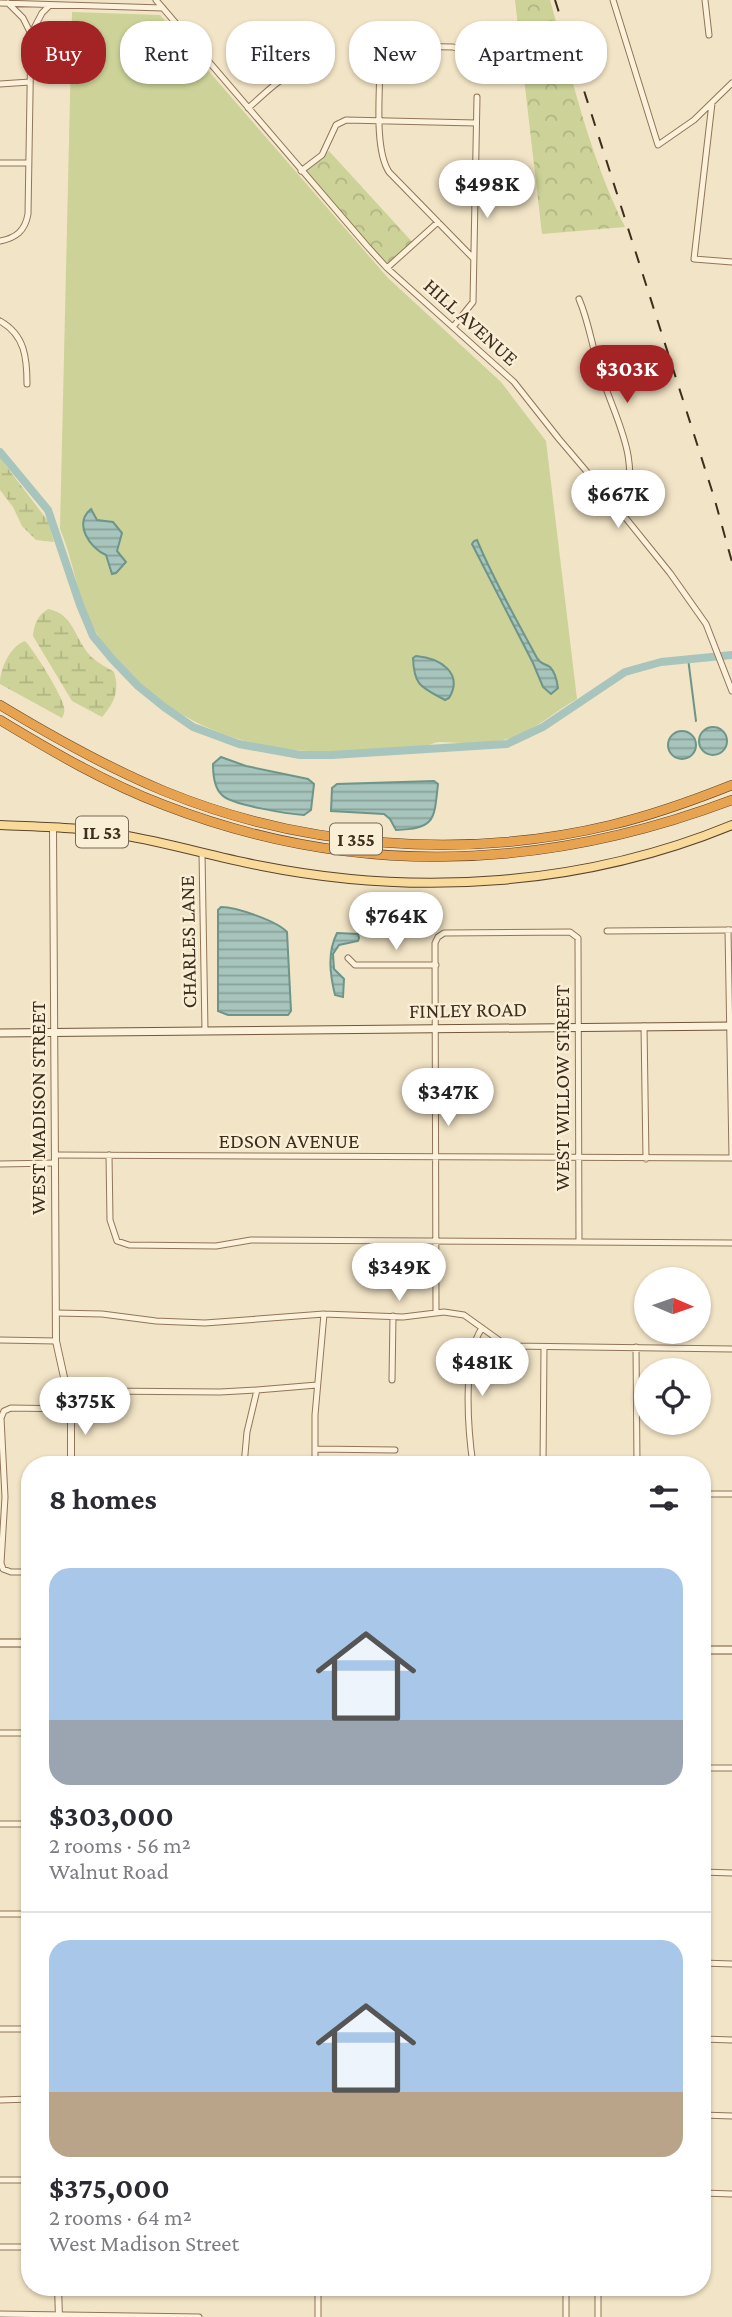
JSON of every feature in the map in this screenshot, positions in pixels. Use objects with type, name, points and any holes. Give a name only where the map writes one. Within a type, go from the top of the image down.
[{"type":"highway","name":"I 355","points":[[0,705],[78,751],[166,792],[260,821],[342,837],[439,843],[551,836],[665,811],[732,785]]},
{"type":"highway","name":"I 355","points":[[0,720],[72,763],[162,804],[239,830],[341,850],[406,856],[457,856],[504,855],[551,849],[659,825],[732,800]]},
{"type":"main road","name":"IL 53","points":[[0,825],[53,827],[122,835],[263,867],[385,883],[463,883],[586,869],[651,853],[732,825]]},
{"type":"main road","name":"FINLEY ROAD","points":[[0,1033],[731,1026]]},
{"type":"main road","points":[[0,1643],[21,1643]]},
{"type":"main road","points":[[711,1650],[732,1650]]},
{"type":"street","name":"HILL AVENUE","points":[[156,0],[387,268],[514,382],[624,515],[699,614],[716,647],[732,691]]},
{"type":"street","points":[[613,0],[658,145],[712,103],[732,83]]},
{"type":"street","points":[[705,0],[709,35]]},
{"type":"street","points":[[0,3],[71,3],[163,8]]},
{"type":"street","points":[[8,3],[24,21]]},
{"type":"street","points":[[38,21],[50,5]]},
{"type":"street","points":[[455,48],[400,46],[392,47],[384,53],[380,62],[381,154],[385,166],[473,258]]},
{"type":"street","points":[[0,84],[21,83]]},
{"type":"street","points":[[0,241],[18,234],[27,218],[30,84]]},
{"type":"street","points":[[248,108],[277,84]]},
{"type":"street","points":[[453,327],[473,302],[477,97]]},
{"type":"street","points":[[712,103],[694,259],[732,262]]},
{"type":"street","points":[[301,171],[322,155],[336,125],[349,120],[476,123]]},
{"type":"street","points":[[0,163],[28,163]]},
{"type":"street","points":[[387,268],[438,222]]},
{"type":"street","points":[[579,299],[586,314],[600,372],[622,428],[629,459],[630,493],[624,515]]},
{"type":"street","points":[[0,321],[12,329],[23,347],[27,362],[27,384]]},
{"type":"street","name":"WEST MADISON STREET","points":[[53,827],[56,1341],[71,1409]]},
{"type":"street","name":"CHARLES LANE","points":[[202,853],[205,1031]]},
{"type":"street","points":[[607,931],[730,930],[732,1157]]},
{"type":"street","name":"WEST WILLOW STREET","points":[[436,965],[435,943],[438,937],[447,933],[570,932],[576,935],[579,944],[579,1242]]},
{"type":"street","points":[[348,958],[355,965],[436,965],[436,1312]]},
{"type":"street","points":[[644,1026],[646,1159]]},
{"type":"street","points":[[109,1155],[110,1226],[117,1241],[127,1245],[215,1246],[251,1240],[732,1242]]},
{"type":"street","name":"EDSON AVENUE","points":[[0,1164],[109,1155],[646,1159],[732,1157]]},
{"type":"street","points":[[56,1313],[205,1323],[324,1314],[423,1316],[436,1312],[464,1315],[503,1343],[512,1346],[732,1349]]},
{"type":"street","points":[[315,1456],[317,1385],[324,1314]]},
{"type":"street","points":[[392,1381],[393,1316]]},
{"type":"street","points":[[472,1456],[469,1426],[472,1352],[482,1328]]},
{"type":"street","points":[[0,1340],[56,1341]]},
{"type":"street","points":[[543,1456],[544,1347]]},
{"type":"street","points":[[636,1348],[637,1456]]},
{"type":"street","points":[[67,1387],[101,1391],[220,1392],[317,1385]]},
{"type":"street","points":[[245,1456],[247,1432],[257,1390]]},
{"type":"street","points":[[21,1572],[3,1569],[1,1560],[5,1497],[1,1418],[6,1410],[11,1408],[71,1409],[71,1456]]},
{"type":"street","points":[[315,1449],[395,1450]]},
{"type":"street","points":[[711,1494],[732,1494]]},
{"type":"street","points":[[0,1733],[21,1733]]},
{"type":"street","points":[[711,1768],[732,1768]]},
{"type":"street","points":[[0,1824],[21,1824]]},
{"type":"street","points":[[711,1872],[732,1873]]},
{"type":"street","points":[[0,1914],[21,1914]]},
{"type":"street","points":[[711,1963],[732,1964]]},
{"type":"street","points":[[0,2029],[21,2029]]},
{"type":"street","points":[[711,2039],[732,2040]]},
{"type":"street","points":[[0,2100],[21,2099]]},
{"type":"street","points":[[711,2115],[732,2116]]},
{"type":"street","points":[[0,2180],[21,2180]]},
{"type":"street","points":[[711,2193],[732,2194]]},
{"type":"street","points":[[0,2247],[21,2247]]},
{"type":"street","points":[[58,2296],[58,2316]]},
{"type":"street","points":[[318,2296],[318,2317]]},
{"type":"street","points":[[566,2296],[566,2317]]},
{"type":"street","points":[[598,2296],[598,2317]]},
{"type":"street","points":[[0,2314],[199,2317]]},
{"type":"green space","points":[[515,0],[550,0],[556,21],[517,21]]},
{"type":"green space","points":[[72,12],[160,15],[165,21],[120,21],[120,84],[212,84],[212,75],[388,278],[501,382],[546,441],[577,699],[523,733],[496,741],[440,742],[420,748],[345,751],[275,747],[210,729],[180,713],[152,694],[126,671],[103,643],[88,616],[60,529],[70,84],[106,84],[106,21],[72,21]]},
{"type":"green space","points":[[525,84],[573,84],[601,172],[625,227],[542,234]]},
{"type":"green space","points":[[329,151],[415,245],[392,268],[360,236],[304,171]]},
{"type":"green space","points":[[0,458],[48,521],[54,542],[36,540],[22,526],[13,507],[0,490]]},
{"type":"green space","points":[[48,609],[64,617],[88,653],[114,672],[115,696],[102,717],[72,701],[33,636],[37,620]]},
{"type":"green space","points":[[25,641],[58,693],[64,707],[62,718],[0,684],[7,659],[15,648]]},
{"type":"water","points":[[91,509],[97,520],[113,522],[122,533],[117,551],[126,562],[116,573],[112,574],[106,555],[94,547],[86,535],[84,522]]},
{"type":"water","points":[[477,540],[537,658],[550,667],[554,674],[558,688],[551,694],[543,687],[472,544]]},
{"type":"water","points":[[416,656],[433,660],[447,668],[454,681],[449,698],[445,700],[420,685],[415,675],[413,658]]},
{"type":"water","points":[[713,727],[723,731],[727,741],[723,751],[713,755],[703,751],[699,741],[703,731]]},
{"type":"water","points":[[682,731],[692,735],[696,745],[692,755],[682,759],[672,755],[668,745],[672,735]]},
{"type":"water","points":[[221,757],[246,766],[308,779],[314,784],[311,810],[304,815],[286,813],[227,799],[219,792],[214,776],[213,764]]},
{"type":"water","points":[[434,781],[438,784],[434,814],[426,824],[419,827],[396,830],[384,814],[331,811],[332,788],[337,784]]},
{"type":"water","points":[[221,907],[256,915],[275,923],[287,932],[291,1011],[288,1015],[228,1015],[218,1011],[218,910]]},
{"type":"water","points":[[337,933],[358,934],[359,938],[358,941],[339,945],[333,954],[334,969],[344,979],[343,997],[335,995],[331,971],[332,948]]},
{"type":"waterway","points":[[0,452],[48,510],[93,636],[138,686],[164,707],[193,727],[239,744],[300,755],[507,744],[543,727],[625,672],[661,662],[732,655]]},
{"type":"waterway","points":[[688,658],[696,721]]},
{"type":"railway","points":[[555,0],[714,497],[732,562]]}]
